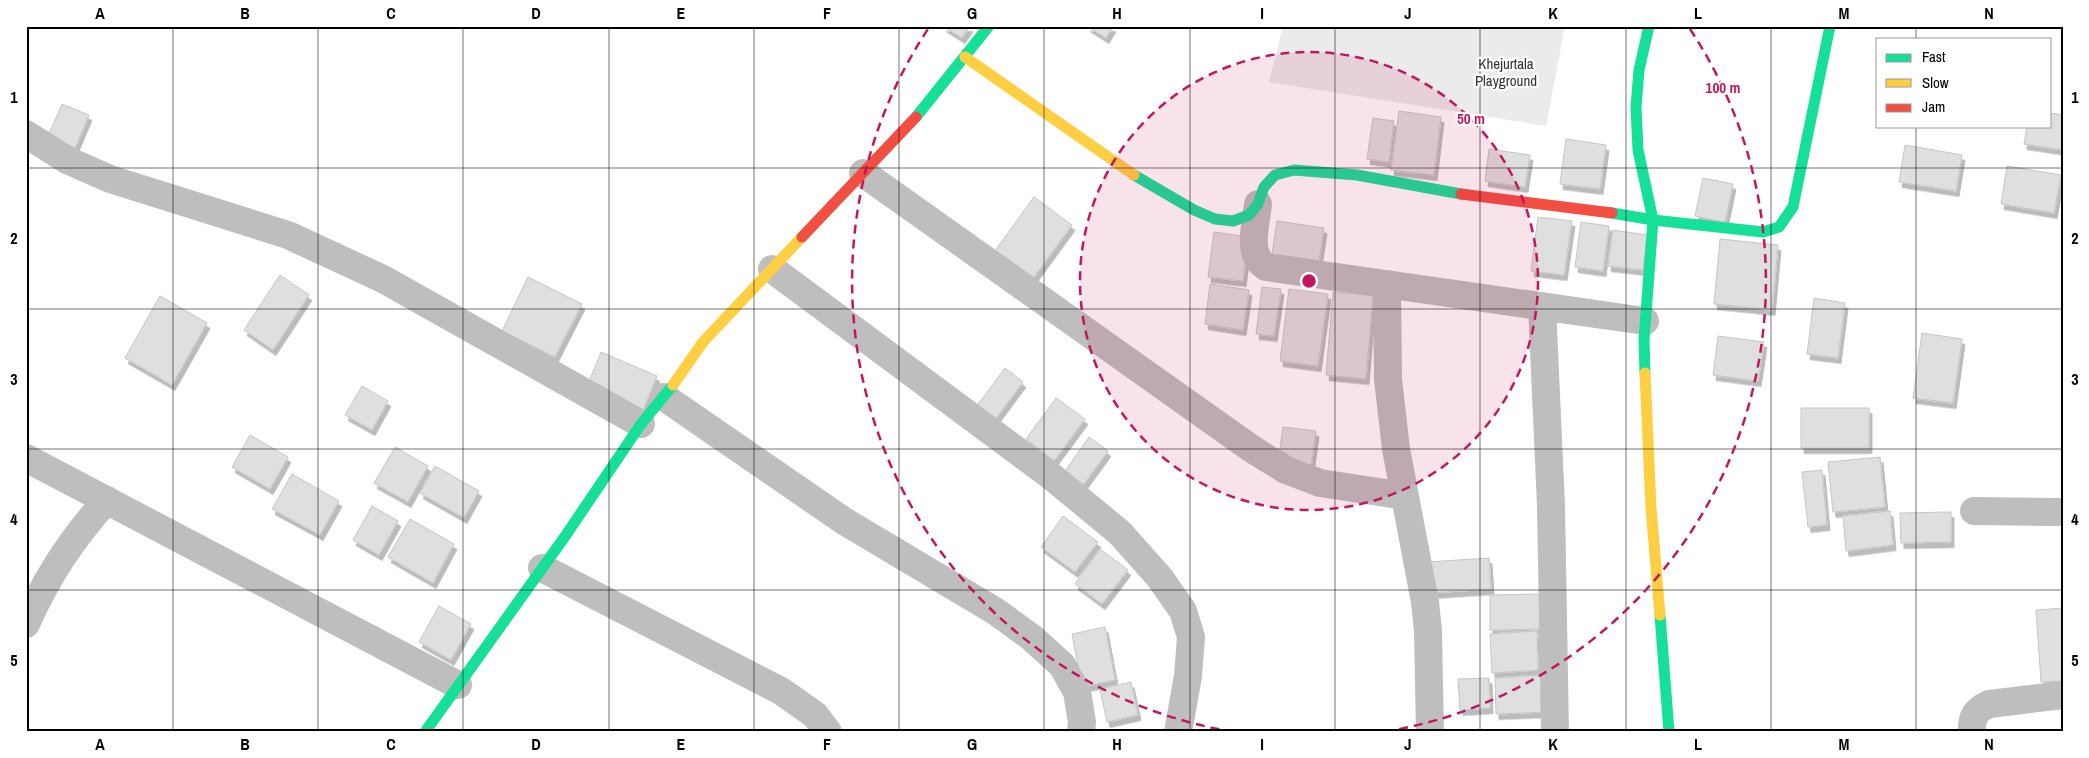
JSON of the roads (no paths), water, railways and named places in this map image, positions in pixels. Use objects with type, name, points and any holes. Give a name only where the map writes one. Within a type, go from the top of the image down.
[{"type":"street","points":[[425,732],[542,568],[641,424],[664,397],[703,342],[927,105],[989,26]]},
{"type":"street","points":[[1649,26],[1639,70],[1636,107],[1638,150],[1653,220],[1645,320],[1645,383],[1651,508],[1669,732]]},
{"type":"street","points":[[1645,320],[1266,267],[1258,262],[1255,254],[1254,239],[1258,204],[1264,187],[1275,175],[1294,170],[1357,175],[1474,196],[1566,206],[1653,220],[1762,232],[1779,227],[1793,207],[1830,26]]},
{"type":"street","points":[[965,57],[1135,176],[1194,210],[1215,219],[1233,221],[1249,215],[1258,204]]},
{"type":"street","points":[[26,134],[67,160],[110,179],[288,235],[383,279],[641,424]]},
{"type":"street","points":[[863,173],[1252,449],[1286,470],[1320,483],[1405,496]]},
{"type":"street","points":[[772,269],[1050,476],[1120,533],[1160,578],[1183,611],[1190,636],[1188,676],[1178,732]]},
{"type":"street","points":[[1387,284],[1388,379],[1396,449],[1425,602],[1428,631],[1430,732]]},
{"type":"street","points":[[1542,306],[1552,506],[1555,732]]},
{"type":"street","points":[[664,397],[844,521],[995,611],[1031,637],[1062,665],[1077,692],[1082,722],[1081,732]]},
{"type":"street","points":[[26,458],[458,685]]},
{"type":"street","points":[[26,624],[40,592],[62,557],[85,524],[107,500]]},
{"type":"street","points":[[1974,512],[2063,512]]},
{"type":"street","points":[[542,568],[781,691],[815,715],[828,732]]},
{"type":"street","points":[[1972,732],[1972,718],[1979,709],[1989,704],[2063,695]]},
{"type":"park label","name":"Khejurtala Playground","points":[[1506,72]]}]
